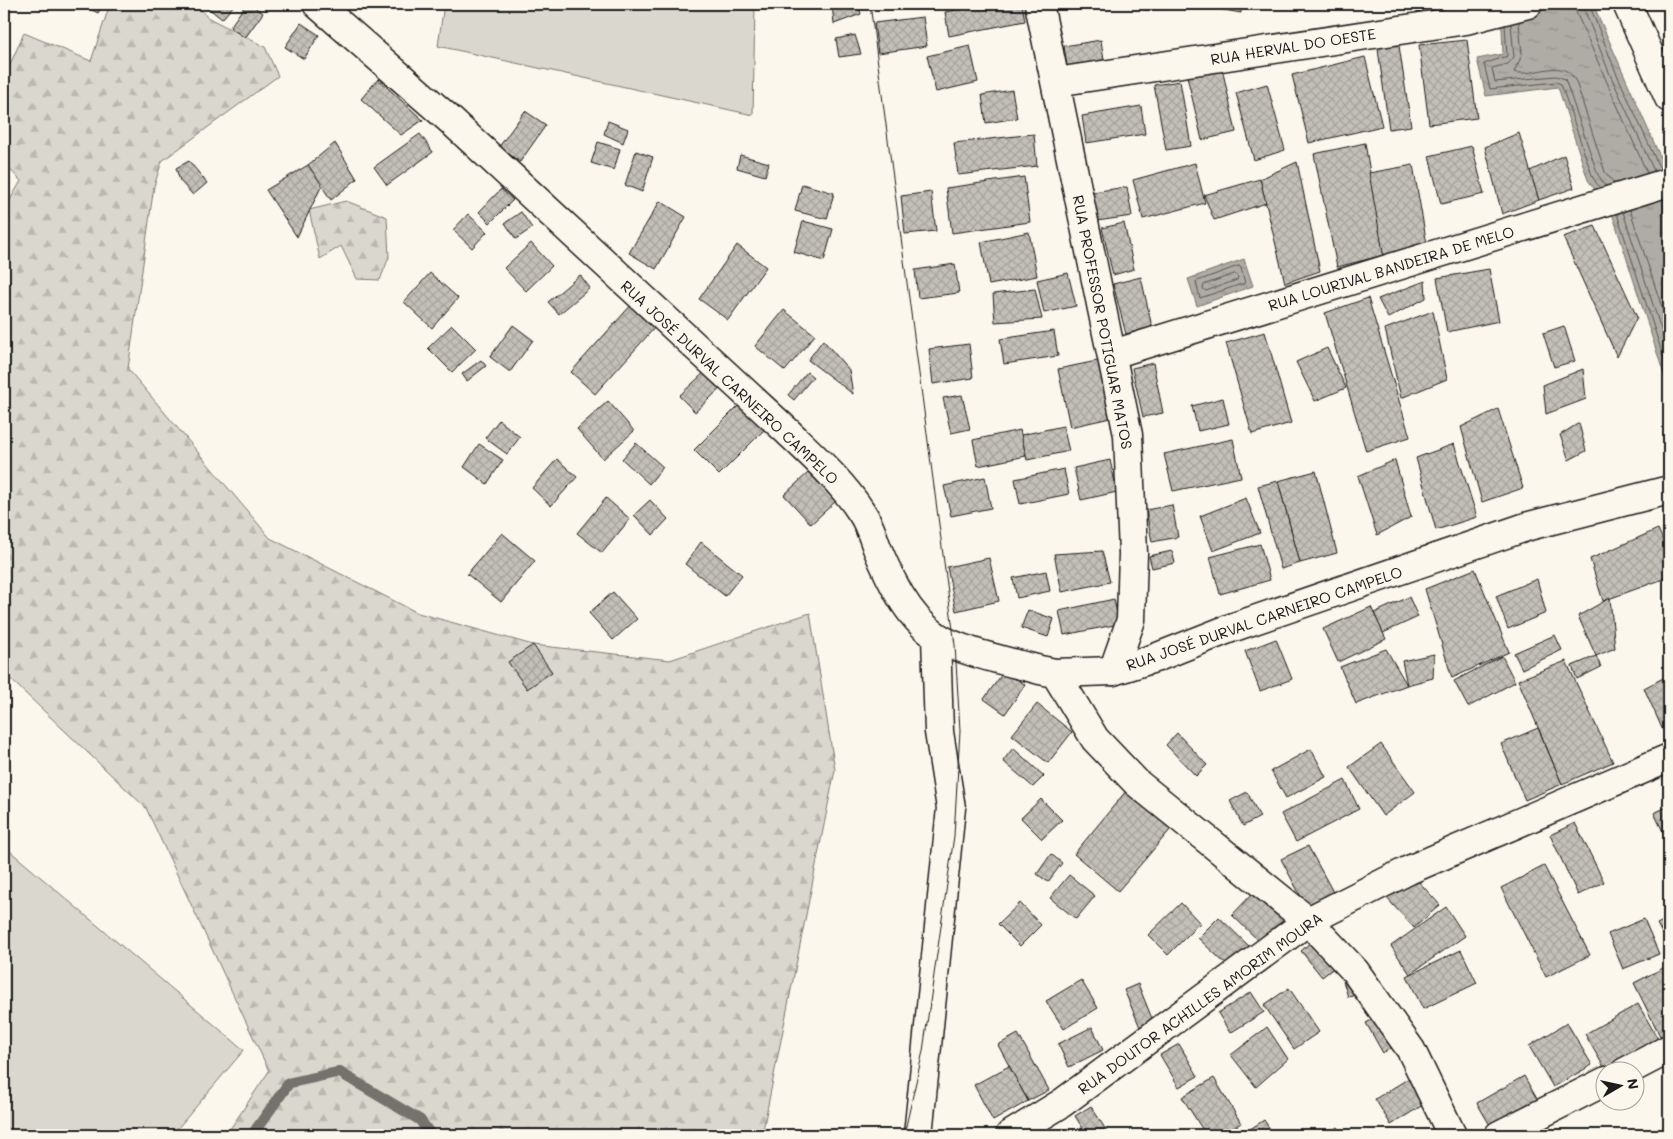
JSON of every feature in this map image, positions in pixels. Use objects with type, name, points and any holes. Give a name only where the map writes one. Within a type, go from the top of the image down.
[{"type":"street","name":"RUA JOSÉ DURVAL CARNEIRO CAMPELO","points":[[317,4],[449,119],[788,432],[839,482],[863,514],[887,572],[902,598],[919,620],[936,636],[956,645],[1054,672],[1113,671],[1155,658],[1231,628],[1529,526],[1669,490]]},
{"type":"street","name":"RUA PROFESSOR POTIGUAR MATOS","points":[[1040,4],[1113,354],[1128,435],[1133,553],[1131,620],[1113,671]]},
{"type":"street","name":"RUA HERVAL DO OESTE","points":[[1056,82],[1466,20],[1528,4]]},
{"type":"street","points":[[1627,4],[1669,98]]},
{"type":"street","name":"RUA LOURIVAL BANDEIRA DE MELO","points":[[1113,354],[1669,182]]},
{"type":"street","points":[[918,1135],[951,808],[939,732],[936,636]]},
{"type":"street","points":[[1054,672],[1095,739],[1137,783],[1308,921],[1355,971],[1411,1050],[1452,1135]]},
{"type":"street","name":"RUA DOUTOR ACHILLES AMORIM MOURA","points":[[1010,1135],[1062,1103],[1308,921],[1409,870],[1669,758]]},
{"type":"street","points":[[1644,1062],[1669,1049]]},
{"type":"street","points":[[1499,1135],[1596,1086]]},
{"type":"green space","points":[[110,4],[196,4],[207,17],[265,47],[278,76],[162,161],[154,186],[128,369],[270,538],[418,613],[533,645],[670,660],[810,613],[835,770],[762,1135],[226,1135],[269,1071],[146,808],[4,673],[4,210],[21,181],[4,163],[4,78],[24,33],[91,61]]},
{"type":"green space","points":[[444,4],[755,4],[753,115],[438,46]]},
{"type":"green space","points":[[346,201],[387,217],[389,257],[380,280],[357,279],[341,246],[320,259],[309,210]]},
{"type":"green space","points":[[4,846],[244,1050],[172,1135],[4,1135]]},
{"type":"water","points":[[1486,4],[1593,4],[1669,177],[1669,390],[1612,213],[1588,180],[1558,87],[1486,96],[1477,59],[1503,54],[1502,29]]},
{"type":"water","points":[[1244,259],[1253,286],[1197,306],[1188,279]]},
{"type":"building","points":[[80,4],[103,4],[98,13]]},
{"type":"building","points":[[203,4],[235,4],[222,19]]},
{"type":"building","points":[[246,4],[250,4],[263,13],[245,38],[230,27]]},
{"type":"building","points":[[832,4],[858,4],[861,14],[834,24]]},
{"type":"building","points":[[989,4],[1022,4],[1025,21],[949,36],[945,12]]},
{"type":"building","points":[[1145,4],[1202,4],[1202,6],[1145,10]]},
{"type":"building","points":[[1202,4],[1241,4],[1241,13],[1202,6]]},
{"type":"building","points":[[923,17],[927,46],[878,53],[874,23]]},
{"type":"building","points":[[301,23],[319,35],[304,59],[285,47]]},
{"type":"building","points":[[855,35],[861,54],[839,57],[836,39]]},
{"type":"building","points":[[1398,39],[1411,126],[1389,129],[1377,42]]},
{"type":"building","points":[[1101,40],[1104,61],[1067,67],[1064,46]]},
{"type":"building","points":[[1467,40],[1477,118],[1429,124],[1419,45]]},
{"type":"building","points":[[970,46],[978,82],[936,92],[927,56]]},
{"type":"building","points":[[1365,57],[1382,126],[1309,143],[1292,75]]},
{"type":"building","points":[[1222,68],[1236,132],[1202,140],[1187,76]]},
{"type":"building","points":[[378,79],[423,120],[401,135],[361,99]]},
{"type":"building","points":[[1180,81],[1191,146],[1166,150],[1154,85]]},
{"type":"building","points":[[1267,84],[1285,150],[1254,160],[1236,93]]},
{"type":"building","points":[[1012,90],[1017,118],[986,123],[982,95]]},
{"type":"building","points":[[1141,106],[1145,134],[1086,143],[1082,116]]},
{"type":"building","points":[[525,111],[546,125],[520,162],[499,147]]},
{"type":"building","points":[[608,121],[628,129],[623,143],[604,134]]},
{"type":"building","points":[[1519,133],[1539,200],[1502,214],[1485,147]]},
{"type":"building","points":[[420,134],[433,152],[387,185],[374,167]]},
{"type":"building","points":[[1034,134],[1037,166],[958,175],[954,143]]},
{"type":"building","points":[[598,142],[620,149],[614,170],[591,163]]},
{"type":"building","points":[[335,143],[357,179],[331,200],[308,165]]},
{"type":"building","points":[[1365,143],[1384,255],[1337,267],[1314,154]]},
{"type":"building","points":[[1472,146],[1484,194],[1441,204],[1429,156]]},
{"type":"building","points":[[636,151],[653,157],[642,192],[625,185]]},
{"type":"building","points":[[740,155],[769,163],[765,176],[737,168]]},
{"type":"building","points":[[1564,155],[1574,188],[1539,200],[1530,171]]},
{"type":"building","points":[[189,161],[207,183],[193,195],[180,181],[176,168]]},
{"type":"building","points":[[1297,162],[1320,271],[1285,283],[1260,179]]},
{"type":"building","points":[[1195,163],[1205,203],[1143,219],[1133,180]]},
{"type":"building","points":[[308,165],[322,185],[297,237],[266,190]]},
{"type":"building","points":[[1413,165],[1428,250],[1384,258],[1369,173]]},
{"type":"building","points":[[1024,177],[1030,222],[952,233],[946,188]]},
{"type":"building","points":[[1260,179],[1266,203],[1214,220],[1204,195]]},
{"type":"building","points":[[802,184],[834,193],[827,219],[795,211]]},
{"type":"building","points":[[1127,187],[1132,216],[1097,221],[1092,192]]},
{"type":"building","points":[[501,189],[513,200],[490,223],[479,212]]},
{"type":"building","points":[[931,192],[936,231],[905,234],[901,196]]},
{"type":"building","points":[[660,201],[686,217],[656,269],[629,253]]},
{"type":"building","points":[[521,212],[532,228],[516,239],[505,223]]},
{"type":"building","points":[[468,214],[487,232],[472,248],[453,230]]},
{"type":"building","points":[[803,221],[833,229],[824,261],[794,252]]},
{"type":"building","points":[[1124,223],[1134,269],[1113,275],[1102,228]]},
{"type":"building","points":[[1595,226],[1637,317],[1617,357],[1563,237]]},
{"type":"building","points":[[1029,232],[1037,276],[989,285],[981,242]]},
{"type":"building","points":[[531,243],[552,266],[526,291],[504,268]]},
{"type":"building","points":[[737,245],[766,267],[728,320],[699,299]]},
{"type":"building","points":[[955,264],[959,293],[918,298],[915,270]]},
{"type":"building","points":[[1489,269],[1499,321],[1447,332],[1437,278]]},
{"type":"building","points":[[430,273],[458,298],[432,328],[404,302]]},
{"type":"building","points":[[1068,273],[1076,306],[1044,313],[1037,280]]},
{"type":"building","points":[[580,275],[590,288],[559,314],[548,302]]},
{"type":"building","points":[[4,277],[10,283],[4,292]]},
{"type":"building","points":[[1141,277],[1152,327],[1126,334],[1113,284]]},
{"type":"building","points":[[1425,281],[1426,298],[1388,318],[1378,299]]},
{"type":"building","points":[[1035,289],[1042,319],[995,322],[993,294]]},
{"type":"building","points":[[1368,298],[1410,437],[1366,451],[1325,313]]},
{"type":"building","points":[[633,303],[657,325],[595,394],[571,372]]},
{"type":"building","points":[[784,310],[815,335],[785,371],[755,346]]},
{"type":"building","points":[[1433,311],[1447,379],[1401,398],[1385,329]]},
{"type":"building","points":[[452,325],[476,349],[452,372],[428,348]]},
{"type":"building","points":[[513,325],[533,340],[510,372],[490,357]]},
{"type":"building","points":[[1564,326],[1575,361],[1554,367],[1543,333]]},
{"type":"building","points":[[1054,331],[1058,356],[1004,364],[1000,339]]},
{"type":"building","points":[[1265,332],[1291,423],[1252,434],[1226,343]]},
{"type":"building","points":[[823,340],[849,370],[853,394],[808,360]]},
{"type":"building","points":[[969,344],[973,378],[933,384],[929,349]]},
{"type":"building","points":[[1327,348],[1346,388],[1315,401],[1296,362]]},
{"type":"building","points":[[481,360],[486,366],[467,381],[462,374]]},
{"type":"building","points":[[1102,360],[1115,417],[1070,427],[1058,369]]},
{"type":"building","points":[[1153,363],[1163,413],[1143,417],[1132,368]]},
{"type":"building","points":[[708,369],[724,385],[695,412],[679,396]]},
{"type":"building","points":[[1583,369],[1586,399],[1546,414],[1543,385]]},
{"type":"building","points":[[807,372],[813,377],[794,400],[788,395]]},
{"type":"building","points":[[962,395],[970,429],[951,433],[943,398]]},
{"type":"building","points":[[1223,398],[1229,424],[1198,431],[1192,406]]},
{"type":"building","points":[[608,401],[634,431],[603,459],[577,429]]},
{"type":"building","points":[[743,401],[768,426],[719,475],[694,450]]},
{"type":"building","points":[[1498,409],[1523,488],[1482,502],[1461,427]]},
{"type":"building","points":[[499,420],[520,437],[507,454],[485,438]]},
{"type":"building","points":[[1579,423],[1586,451],[1569,460],[1560,435]]},
{"type":"building","points":[[1063,426],[1069,451],[1027,460],[1021,435]]},
{"type":"building","points":[[1020,430],[1026,456],[978,466],[973,440]]},
{"type":"building","points":[[1233,439],[1241,477],[1173,491],[1164,454]]},
{"type":"building","points":[[636,443],[663,467],[649,484],[622,459]]},
{"type":"building","points":[[479,444],[503,460],[487,484],[464,467]]},
{"type":"building","points":[[1454,444],[1477,517],[1436,530],[1416,458]]},
{"type":"building","points":[[557,459],[577,477],[551,506],[532,488]]},
{"type":"building","points":[[1110,460],[1117,492],[1081,500],[1074,468]]},
{"type":"building","points":[[1395,460],[1411,517],[1377,535],[1358,476]]},
{"type":"building","points":[[1064,469],[1069,494],[1020,504],[1015,479]]},
{"type":"building","points":[[1316,471],[1337,553],[1300,563],[1278,481]]},
{"type":"building","points":[[809,472],[836,501],[811,524],[784,495]]},
{"type":"building","points":[[985,477],[991,508],[951,516],[944,486]]},
{"type":"building","points":[[1278,481],[1300,563],[1281,569],[1258,486]]},
{"type":"building","points":[[606,498],[630,519],[602,553],[577,533]]},
{"type":"building","points":[[1246,498],[1260,533],[1213,551],[1200,516]]},
{"type":"building","points":[[650,500],[668,519],[653,535],[634,515]]},
{"type":"building","points":[[1172,505],[1178,537],[1152,542],[1146,510]]},
{"type":"building","points":[[1658,529],[1669,554],[1669,577],[1603,601],[1590,559]]},
{"type":"building","points":[[502,533],[535,561],[501,602],[467,574]]},
{"type":"building","points":[[701,542],[742,575],[725,596],[685,564]]},
{"type":"building","points":[[1260,544],[1270,580],[1220,594],[1210,557]]},
{"type":"building","points":[[1102,551],[1110,582],[1062,592],[1054,554]]},
{"type":"building","points":[[1172,551],[1175,563],[1152,568],[1149,556]]},
{"type":"building","points":[[989,558],[999,601],[956,611],[947,567]]},
{"type":"building","points":[[1475,569],[1509,652],[1452,678],[1425,589]]},
{"type":"building","points":[[1046,571],[1050,591],[1017,598],[1013,578]]},
{"type":"building","points":[[1537,579],[1546,613],[1508,629],[1496,596]]},
{"type":"building","points":[[613,592],[637,619],[613,640],[589,613]]},
{"type":"building","points":[[1409,597],[1418,617],[1383,633],[1374,613]]},
{"type":"building","points":[[1610,598],[1615,648],[1596,656],[1578,616]]},
{"type":"building","points":[[1114,599],[1119,624],[1064,635],[1059,611]]},
{"type":"building","points":[[1371,607],[1386,639],[1338,662],[1323,629]]},
{"type":"building","points":[[1028,610],[1054,619],[1048,637],[1021,628]]},
{"type":"building","points":[[1555,635],[1562,650],[1522,669],[1514,653]]},
{"type":"building","points":[[1276,639],[1292,679],[1260,691],[1245,651]]},
{"type":"building","points":[[533,645],[552,672],[527,689],[508,662]]},
{"type":"building","points":[[1386,649],[1407,685],[1356,704],[1340,667]]},
{"type":"building","points":[[1434,654],[1433,678],[1407,685],[1402,661]]},
{"type":"building","points":[[1502,656],[1515,682],[1468,707],[1454,681]]},
{"type":"building","points":[[1596,656],[1601,667],[1577,679],[1572,666]]},
{"type":"building","points":[[1566,661],[1613,762],[1562,784],[1518,680]]},
{"type":"building","points":[[1005,670],[1025,685],[1005,714],[984,699]]},
{"type":"building","points":[[1669,675],[1669,744],[1644,688]]},
{"type":"building","points":[[1037,704],[1072,732],[1048,763],[1012,735]]},
{"type":"building","points":[[1538,728],[1562,784],[1525,800],[1501,744]]},
{"type":"building","points":[[1177,733],[1207,765],[1196,776],[1166,745]]},
{"type":"building","points":[[1381,744],[1415,792],[1383,816],[1349,767]]},
{"type":"building","points":[[1013,748],[1044,776],[1033,787],[1003,761]]},
{"type":"building","points":[[1311,749],[1326,777],[1286,798],[1271,771]]},
{"type":"building","points":[[1345,780],[1359,809],[1296,842],[1281,814]]},
{"type":"building","points":[[1131,785],[1176,823],[1118,891],[1074,854]]},
{"type":"building","points":[[1247,792],[1260,817],[1243,826],[1230,801]]},
{"type":"building","points":[[1041,799],[1062,820],[1042,839],[1021,818]]},
{"type":"building","points":[[1669,806],[1669,844],[1654,813]]},
{"type":"building","points":[[1575,823],[1604,882],[1578,895],[1550,835]]},
{"type":"building","points":[[1308,846],[1333,892],[1306,906],[1281,859]]},
{"type":"building","points":[[1051,854],[1062,863],[1048,882],[1037,874]]},
{"type":"building","points":[[1544,866],[1590,955],[1546,977],[1501,888]]},
{"type":"building","points":[[1410,872],[1440,905],[1414,928],[1384,895]]},
{"type":"building","points":[[1069,875],[1095,896],[1076,919],[1050,898]]},
{"type":"building","points":[[1257,889],[1290,922],[1265,947],[1232,915]]},
{"type":"building","points":[[1020,903],[1041,925],[1020,946],[998,924]]},
{"type":"building","points":[[1181,903],[1200,923],[1168,955],[1148,935]]},
{"type":"building","points":[[1446,907],[1465,936],[1410,974],[1391,946]]},
{"type":"building","points":[[1219,917],[1253,950],[1233,971],[1198,938]]},
{"type":"building","points":[[1669,918],[1669,934],[1664,937],[1657,924]]},
{"type":"building","points":[[1644,919],[1659,954],[1623,969],[1608,934]]},
{"type":"building","points":[[1313,940],[1335,967],[1322,977],[1301,951]]},
{"type":"building","points":[[1461,950],[1477,983],[1423,1009],[1407,976]]},
{"type":"building","points":[[1669,965],[1669,1032],[1660,1036],[1634,983]]},
{"type":"building","points":[[1356,977],[1361,994],[1348,997],[1343,981]]},
{"type":"building","points":[[1081,980],[1098,1008],[1064,1029],[1046,1001]]},
{"type":"building","points":[[1138,984],[1153,1021],[1140,1027],[1124,990]]},
{"type":"building","points":[[1289,988],[1319,1032],[1294,1049],[1264,1005]]},
{"type":"building","points":[[1251,992],[1264,1012],[1230,1033],[1218,1013]]},
{"type":"building","points":[[1638,1004],[1658,1039],[1617,1062],[1601,1062],[1585,1034]]},
{"type":"building","points":[[1383,1014],[1399,1043],[1383,1053],[1366,1023]]},
{"type":"building","points":[[1567,1023],[1592,1065],[1553,1087],[1529,1046]]},
{"type":"building","points":[[1092,1027],[1103,1050],[1069,1067],[1058,1044]]},
{"type":"building","points":[[1267,1027],[1288,1059],[1256,1087],[1231,1055]]},
{"type":"building","points":[[1018,1034],[1049,1090],[1028,1101],[998,1045]]},
{"type":"building","points":[[1179,1044],[1198,1076],[1179,1087],[1160,1055]]},
{"type":"building","points":[[1009,1066],[1028,1101],[993,1121],[974,1085]]},
{"type":"building","points":[[1524,1076],[1541,1106],[1494,1132],[1477,1103]]},
{"type":"building","points":[[1411,1077],[1426,1103],[1391,1125],[1375,1099]]},
{"type":"building","points":[[1214,1078],[1241,1123],[1222,1135],[1206,1135],[1182,1097]]},
{"type":"building","points":[[1091,1106],[1109,1135],[1087,1135],[1075,1116]]},
{"type":"building","points":[[1264,1120],[1274,1135],[1241,1135]]},
{"type":"building","points":[[1338,1127],[1342,1135],[1322,1135]]},
{"type":"building","points":[[689,1129],[705,1135],[687,1135]]},
{"type":"waterway","points":[[252,1135],[289,1083],[339,1072],[420,1120],[431,1135]]},
{"type":"tram line","points":[[870,4],[955,645],[960,731],[954,836],[923,1051],[904,1135]]}]
